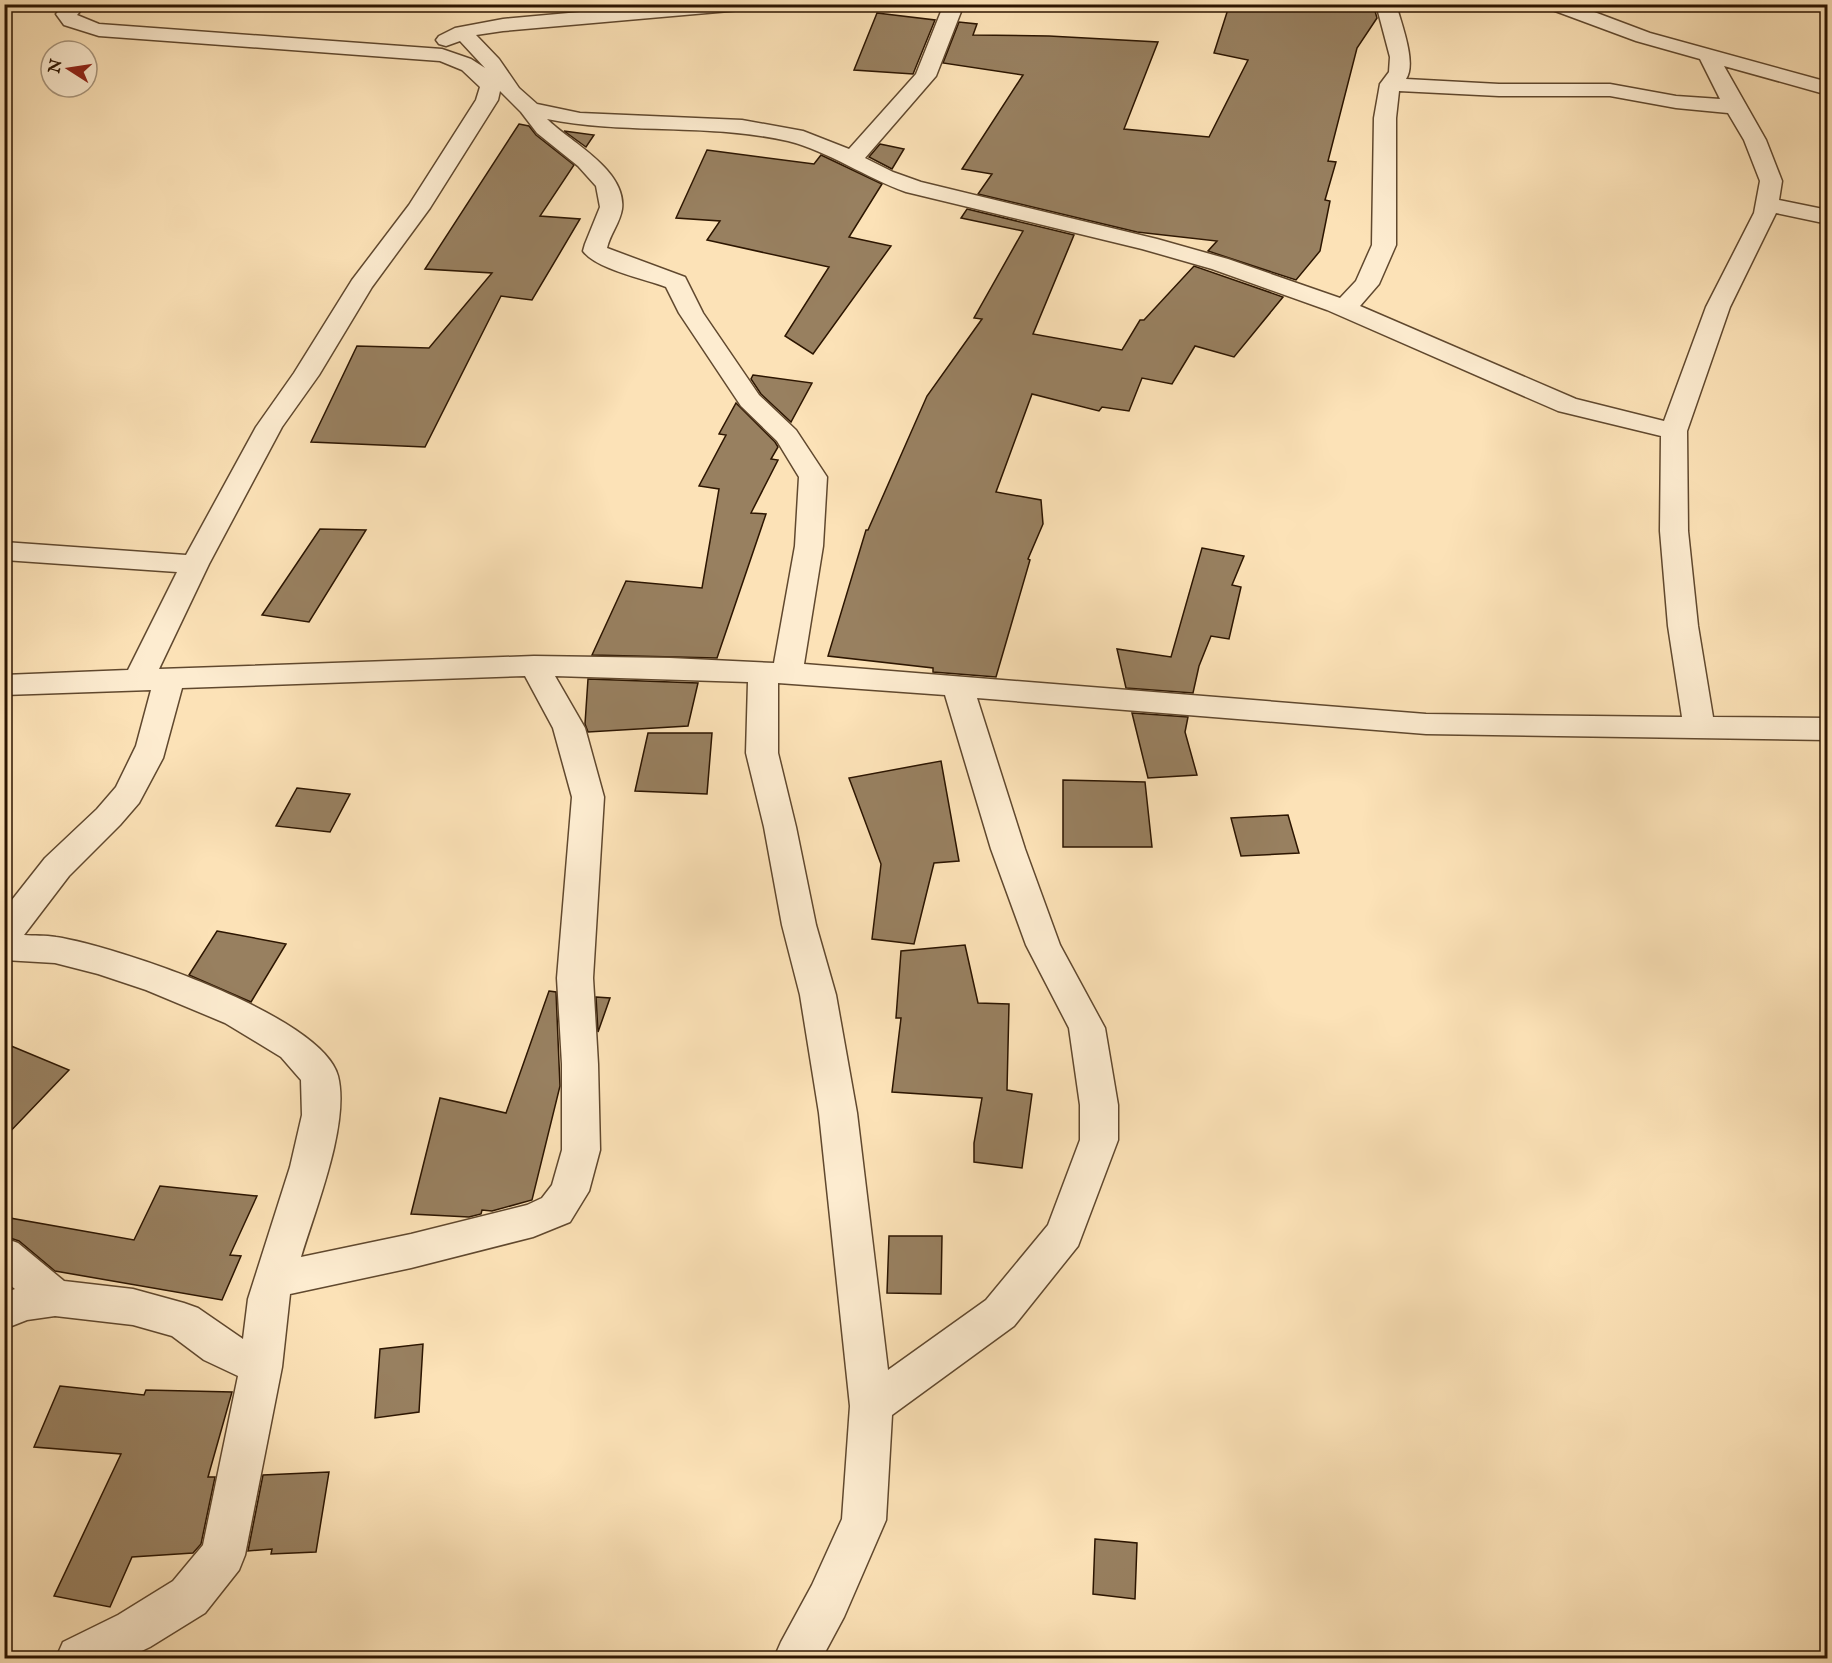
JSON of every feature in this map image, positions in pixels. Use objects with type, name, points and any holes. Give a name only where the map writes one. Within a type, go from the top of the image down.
[{"type":"street","points":[[4,937],[57,866],[107,818],[134,785],[157,735],[154,680],[195,564],[269,427],[306,375],[361,285],[419,208],[487,100],[490,87],[481,73],[466,62],[442,56],[99,30],[71,21],[66,14],[77,4]]},
{"type":"street","points":[[418,54],[462,32],[488,26],[741,4]]},
{"type":"street","points":[[852,159],[926,76],[954,4]]},
{"type":"street","points":[[1344,309],[1367,284],[1384,245],[1385,118],[1390,84],[1392,79],[1399,74],[1400,57],[1386,4]]},
{"type":"street","points":[[1554,4],[1643,37],[1827,89]]},
{"type":"street","points":[[462,32],[492,63],[511,92],[530,109],[535,118],[577,152],[608,186],[611,213],[596,239],[595,251],[611,261],[676,282],[691,313],[750,400],[787,436],[813,477],[809,546],[775,673],[762,753],[780,827],[799,925],[820,1006],[837,1113],[871,1406],[864,1520],[828,1601],[797,1659]]},
{"type":"street","points":[[1698,729],[1683,626],[1674,531],[1674,430],[1718,307],[1768,205],[1771,181],[1755,140],[1720,81],[1709,56]]},
{"type":"street","points":[[1390,84],[1499,90],[1610,90],[1676,102],[1737,107]]},
{"type":"street","points":[[530,109],[580,119],[742,126],[795,136],[827,147],[885,177],[914,187],[1169,249],[1274,282],[1344,309],[1567,405],[1622,420],[1674,430]]},
{"type":"street","points":[[1768,205],[1827,217]]},
{"type":"street","points":[[4,550],[195,564]]},
{"type":"street","points":[[275,1280],[411,1251],[533,1220],[556,1210],[570,1191],[581,1150],[580,1065],[575,978],[588,797],[569,728],[534,666]]},
{"type":"street","points":[[4,685],[534,666],[775,673],[1426,724],[1827,729]]},
{"type":"street","points":[[871,1406],[1000,1313],[1064,1234],[1099,1140],[1099,1105],[1087,1028],[1043,945],[1008,849],[957,686]]},
{"type":"street","points":[[4,947],[55,950],[101,961],[169,984],[238,1013],[294,1047],[319,1076],[321,1115],[309,1167],[268,1299],[261,1367],[237,1498],[223,1555],[189,1597],[134,1631],[79,1659]]},
{"type":"street","points":[[4,1255],[55,1298]]},
{"type":"street","points":[[4,1311],[25,1303],[55,1298],[133,1307],[184,1321],[219,1347],[261,1367]]},
{"type":"building","points":[[1285,4],[1339,4],[1375,11],[1377,18],[1357,48],[1328,161],[1336,162],[1325,200],[1330,201],[1320,251],[1296,280],[1208,251],[1217,241],[1137,232],[978,194],[992,174],[962,169],[1023,75],[943,63],[959,22],[977,24],[973,35],[1049,36],[1158,42],[1124,129],[1209,137],[1248,60],[1214,53],[1229,6],[1281,10]]},
{"type":"building","points":[[877,13],[935,20],[913,74],[854,70]]},
{"type":"building","points":[[519,124],[529,126],[536,135],[574,165],[540,216],[580,219],[532,300],[501,296],[425,447],[311,442],[357,346],[429,348],[492,273],[425,269]]},
{"type":"building","points":[[564,131],[594,135],[586,147]]},
{"type":"building","points":[[880,144],[904,149],[892,169],[869,157]]},
{"type":"building","points":[[707,150],[814,164],[821,155],[882,184],[849,237],[891,246],[813,354],[785,336],[829,267],[707,240],[720,221],[676,218]]},
{"type":"building","points":[[967,209],[1074,235],[1033,334],[1122,350],[1140,320],[1144,320],[1194,266],[1283,297],[1234,357],[1195,346],[1172,384],[1142,378],[1129,411],[1102,407],[1099,411],[1032,394],[996,492],[1041,500],[1043,524],[1028,559],[1030,560],[996,677],[933,672],[933,668],[828,656],[866,530],[868,530],[927,396],[982,319],[974,318],[1023,231],[961,218]]},
{"type":"building","points":[[753,375],[812,383],[791,422],[761,394],[751,379]]},
{"type":"building","points":[[736,403],[775,442],[778,447],[771,459],[778,460],[751,513],[766,514],[717,658],[592,655],[626,581],[702,588],[719,489],[699,486],[726,435],[719,434]]},
{"type":"building","points":[[320,529],[366,530],[309,622],[262,615]]},
{"type":"building","points":[[1202,548],[1244,556],[1232,585],[1241,587],[1229,639],[1211,636],[1199,666],[1193,693],[1126,688],[1117,649],[1171,657]]},
{"type":"building","points":[[588,679],[698,683],[688,726],[588,732],[585,724]]},
{"type":"building","points":[[1132,713],[1188,717],[1185,732],[1197,775],[1148,778]]},
{"type":"building","points":[[648,733],[712,733],[707,794],[635,791]]},
{"type":"building","points":[[941,761],[959,861],[934,863],[914,944],[872,939],[881,864],[849,778]]},
{"type":"building","points":[[1063,780],[1145,782],[1152,847],[1063,847]]},
{"type":"building","points":[[297,788],[350,794],[330,832],[276,826]]},
{"type":"building","points":[[1288,815],[1299,853],[1241,856],[1231,818]]},
{"type":"building","points":[[217,931],[286,944],[251,1002],[189,975]]},
{"type":"building","points":[[965,945],[978,1003],[1009,1004],[1007,1090],[1032,1094],[1022,1168],[974,1162],[974,1143],[982,1098],[892,1092],[901,1018],[896,1018],[901,951]]},
{"type":"building","points":[[549,991],[556,992],[560,1086],[532,1200],[492,1211],[482,1210],[481,1214],[469,1217],[411,1214],[440,1098],[506,1113]]},
{"type":"building","points":[[596,997],[610,998],[598,1032]]},
{"type":"building","points":[[4,1043],[69,1070],[4,1138]]},
{"type":"building","points":[[160,1186],[257,1196],[230,1255],[241,1256],[222,1300],[55,1271],[19,1241],[4,1236],[4,1217],[134,1240]]},
{"type":"building","points":[[889,1236],[942,1236],[941,1294],[887,1293]]},
{"type":"building","points":[[423,1344],[419,1412],[375,1418],[380,1349]]},
{"type":"building","points":[[60,1386],[144,1395],[146,1390],[232,1392],[208,1477],[215,1477],[201,1544],[193,1553],[132,1557],[110,1607],[54,1596],[121,1454],[34,1447]]},
{"type":"building","points":[[329,1472],[316,1552],[271,1554],[272,1549],[248,1551],[263,1475]]},
{"type":"building","points":[[1095,1539],[1137,1543],[1135,1599],[1093,1594]]}]
